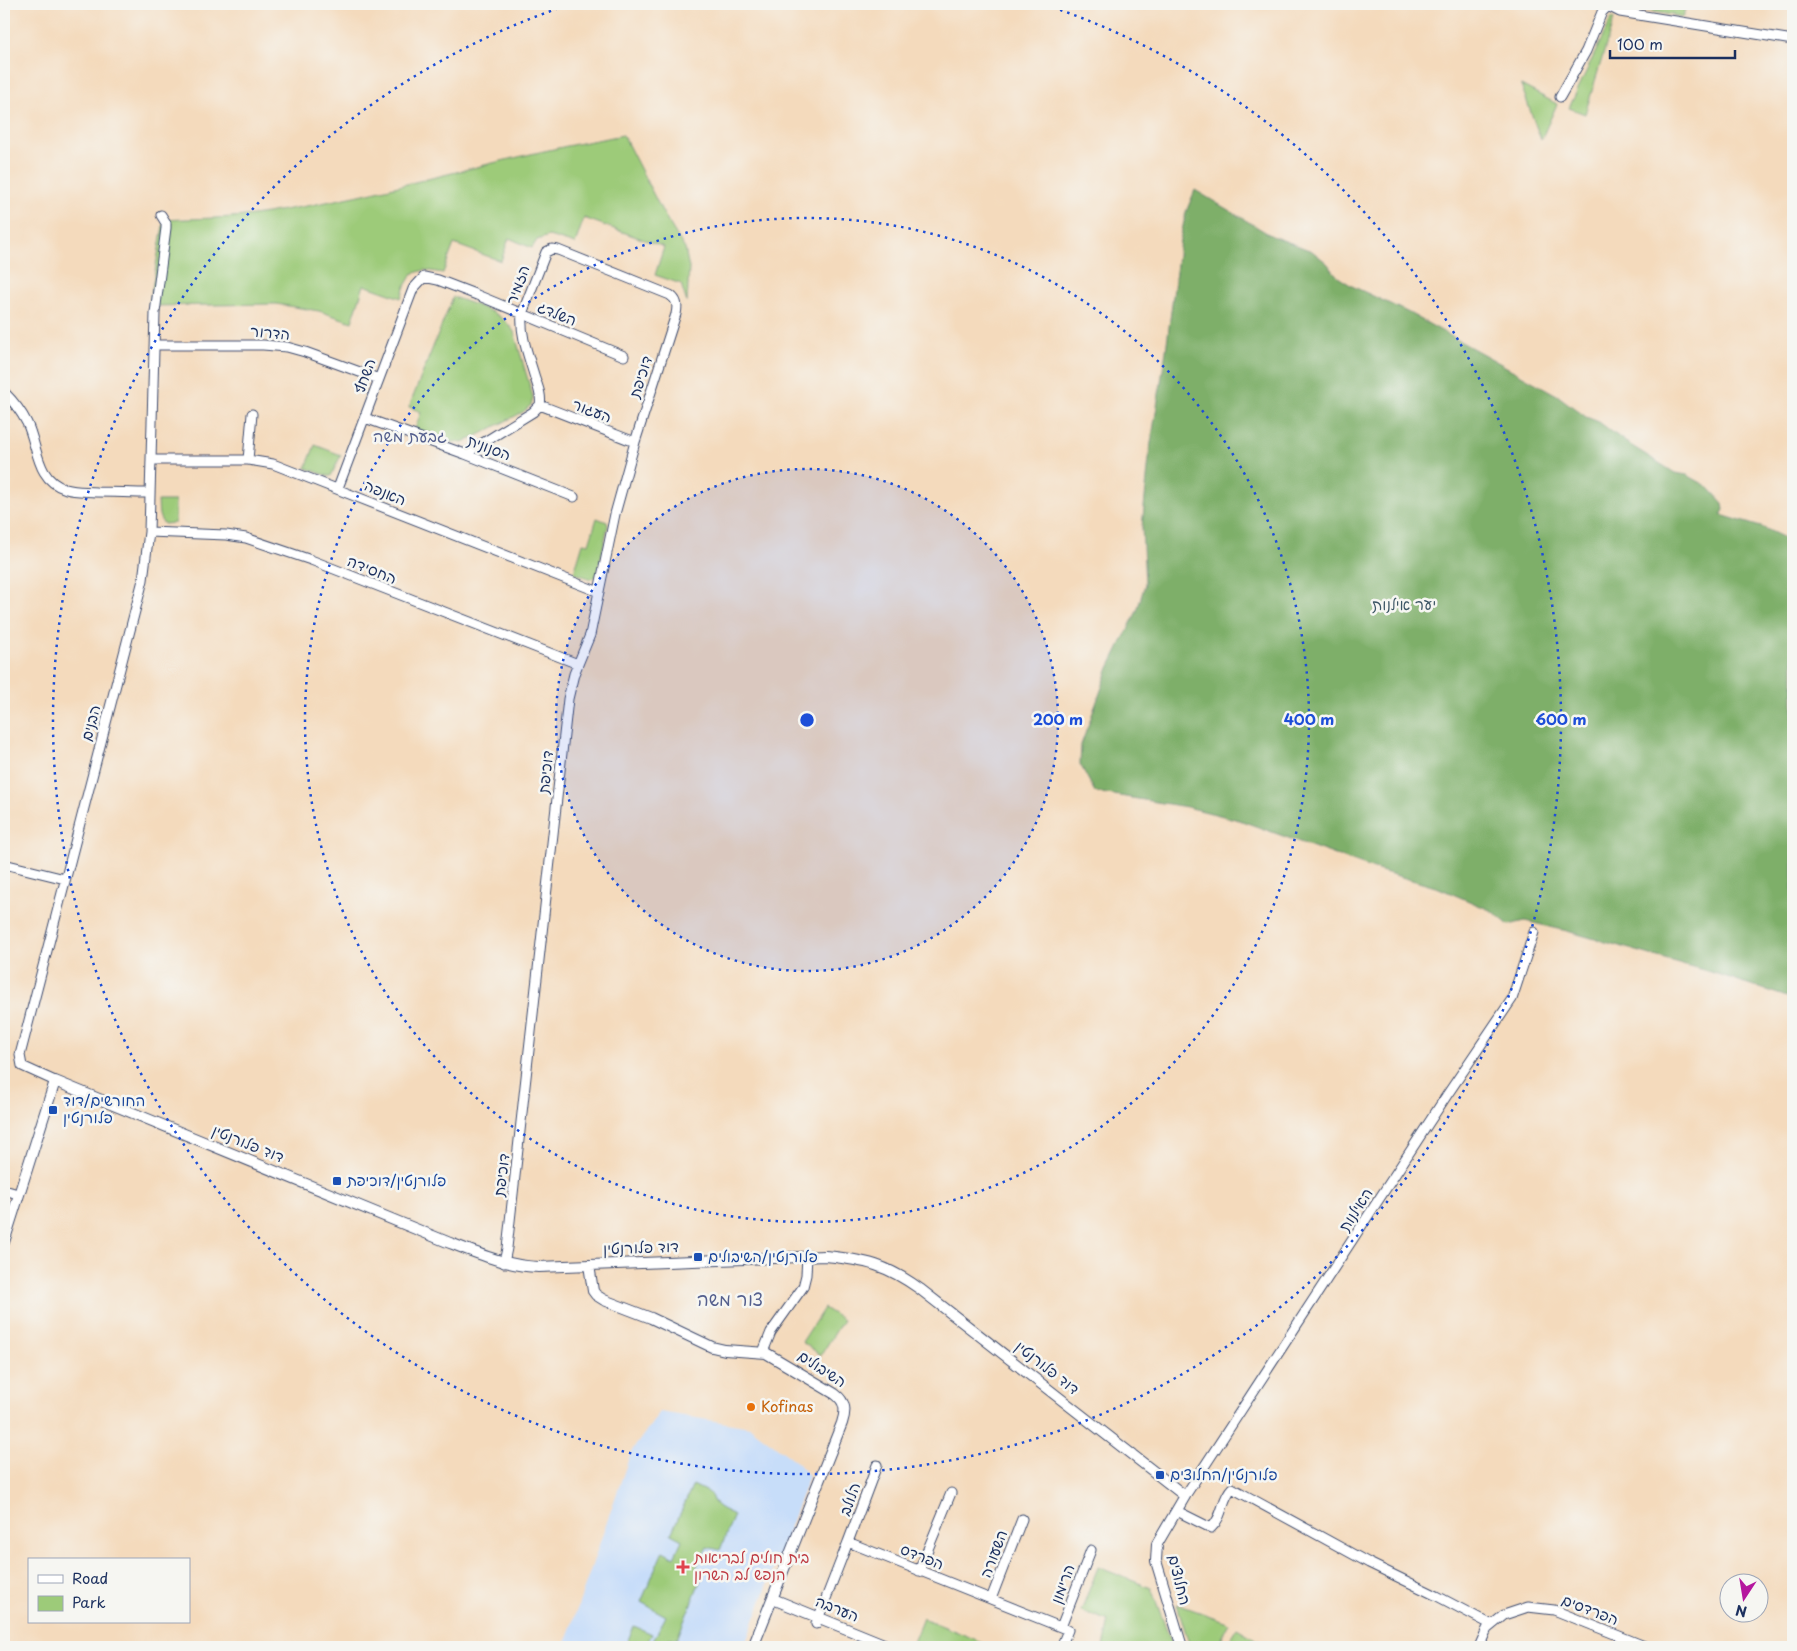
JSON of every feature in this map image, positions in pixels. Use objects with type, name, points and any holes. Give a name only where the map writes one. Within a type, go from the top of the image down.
[{"type":"street","points":[[1560,97],[1586,51],[1602,12],[1608,5],[1620,12],[1793,40]]},
{"type":"street","name":"הבנים","points":[[55,1081],[22,1066],[20,1055],[143,580],[149,532],[156,296],[166,228],[166,223],[161,215]]},
{"type":"street","name":"הזמיר","points":[[540,405],[540,394],[522,333],[522,314],[546,252],[552,249],[558,250],[675,298]]},
{"type":"street","name":"השלדג","points":[[424,277],[462,289],[624,356]]},
{"type":"street","name":"השחף","points":[[338,488],[413,289],[424,277]]},
{"type":"street","name":"דוכיפת","points":[[504,1263],[509,1238],[566,712],[572,682],[587,644],[615,514],[635,442],[676,314],[677,303],[675,298]]},
{"type":"street","name":"הדרור","points":[[154,346],[263,345],[287,347],[379,379]]},
{"type":"street","points":[[4,392],[20,411],[27,423],[34,439],[42,469],[54,484],[64,489],[77,491],[150,493]]},
{"type":"street","points":[[465,454],[533,412],[540,405]]},
{"type":"street","name":"העגור","points":[[540,405],[635,442]]},
{"type":"street","points":[[248,460],[252,414]]},
{"type":"street","name":"הסנונית","points":[[364,418],[465,454],[574,497]]},
{"type":"street","name":"האנפה","points":[[152,460],[248,460],[273,464],[599,592]]},
{"type":"street","name":"החסידה","points":[[149,532],[226,535],[246,538],[311,560],[578,664]]},
{"type":"street","points":[[4,864],[65,879]]},
{"type":"street","name":"האילנות","points":[[1185,1496],[1447,1095],[1512,999],[1534,932]]},
{"type":"street","points":[[4,1242],[55,1081]]},
{"type":"street","name":"דוד פלורנטין","points":[[55,1081],[445,1241],[516,1266],[539,1267],[807,1256],[834,1257],[871,1262],[903,1276],[1185,1496]]},
{"type":"street","points":[[4,1190],[18,1194]]},
{"type":"street","points":[[763,1352],[771,1332],[803,1287],[807,1256]]},
{"type":"street","name":"השיבולים","points":[[589,1265],[593,1290],[596,1295],[604,1300],[651,1318],[712,1347],[726,1350],[763,1352],[777,1358],[836,1394],[844,1402],[845,1411],[842,1423],[753,1647]]},
{"type":"street","name":"הלולב","points":[[848,1542],[877,1465]]},
{"type":"street","points":[[1177,1511],[1211,1528],[1218,1522],[1227,1493],[1232,1488],[1369,1563],[1492,1625]]},
{"type":"street","points":[[919,1571],[951,1493]]},
{"type":"street","name":"החלוצים","points":[[1182,1647],[1156,1562],[1157,1544],[1185,1496]]},
{"type":"street","name":"השעורה","points":[[991,1599],[1022,1519]]},
{"type":"street","points":[[817,1621],[848,1542]]},
{"type":"street","name":"הפרדס","points":[[848,1542],[1064,1629]]},
{"type":"street","name":"הרימון","points":[[1061,1647],[1064,1629],[1091,1550]]},
{"type":"street","name":"הערבה","points":[[771,1602],[876,1646],[891,1647]]},
{"type":"street","name":"הפרדסים","points":[[1479,1647],[1487,1629],[1504,1615],[1528,1607],[1554,1610],[1647,1647]]},
{"type":"shaded area","name":"בית חולים לבריאות הנפש לב השרון","points":[[660,1412],[750,1427],[798,1463],[809,1476],[744,1647],[564,1647],[631,1452]]},
{"type":"green space","points":[[1637,4],[1686,4],[1683,17],[1638,9]]},
{"type":"green space","points":[[1611,19],[1614,19],[1585,114],[1569,108]]},
{"type":"green space","points":[[1521,85],[1557,104],[1541,140]]},
{"type":"green space","points":[[623,135],[663,213],[685,249],[689,268],[687,303],[681,284],[655,275],[664,247],[584,218],[575,244],[549,236],[537,240],[532,248],[509,238],[501,261],[454,244],[443,273],[424,270],[412,274],[401,298],[364,285],[352,322],[319,311],[276,304],[149,306],[164,220],[241,216],[312,205],[401,186],[534,153]]},
{"type":"green space","name":"יער אילנות","points":[[1195,190],[1272,236],[1312,251],[1327,263],[1338,277],[1352,286],[1409,313],[1557,395],[1586,417],[1599,422],[1624,441],[1675,473],[1687,475],[1707,486],[1723,503],[1724,510],[1721,515],[1764,528],[1793,542],[1793,999],[1724,976],[1567,931],[1525,921],[1509,925],[1492,911],[1439,888],[1374,869],[1239,820],[1187,807],[1095,792],[1080,764],[1081,745],[1109,668],[1137,611],[1145,584],[1142,527],[1150,449],[1166,351],[1180,240],[1186,212]]},
{"type":"green space","points":[[453,297],[495,314],[509,325],[514,332],[533,397],[531,405],[523,412],[462,442],[452,442],[415,429],[421,412],[409,407]]},
{"type":"green space","points":[[315,445],[341,455],[331,476],[306,468]]},
{"type":"green space","points":[[158,501],[175,501],[175,523],[164,524],[160,519]]},
{"type":"green space","points":[[597,518],[607,522],[608,526],[597,575],[591,579],[574,573],[583,543],[589,544]]},
{"type":"green space","points":[[824,1308],[843,1320],[821,1355],[802,1342]]},
{"type":"green space","points":[[693,1485],[711,1494],[716,1505],[734,1515],[720,1550],[707,1547],[703,1555],[701,1555],[696,1569],[704,1571],[677,1639],[669,1638],[664,1647],[650,1647],[666,1616],[641,1602],[663,1551],[674,1557],[682,1540],[671,1534]]},
{"type":"green space","points":[[1098,1567],[1151,1588],[1173,1647],[1103,1647],[1109,1621],[1081,1611]]},
{"type":"green space","points":[[1177,1604],[1230,1623],[1217,1647],[1190,1647]]},
{"type":"green space","points":[[923,1618],[994,1647],[911,1647]]},
{"type":"green space","points":[[634,1626],[652,1634],[645,1647],[625,1647]]},
{"type":"green space","points":[[1237,1628],[1259,1641],[1255,1647],[1225,1647]]},
{"type":"place","name":"החורשים/דוד פלורנטין","points":[[53,1110]]},
{"type":"place","name":"פלורנטין/דוכיפת","points":[[337,1181]]},
{"type":"place","name":"פלורנטין/השיבולים","points":[[698,1257]]},
{"type":"place","name":"Kofinas","points":[[751,1407]]},
{"type":"place","name":"פלורנטין/החלוצים","points":[[1160,1475]]},
{"type":"place","name":"בית חולים לבריאות הנפש לב השרון","points":[[683,1567]]},
{"type":"district","name":"גבעת משה","points":[[410,436]]},
{"type":"district","name":"צור משה","points":[[730,1300]]}]
